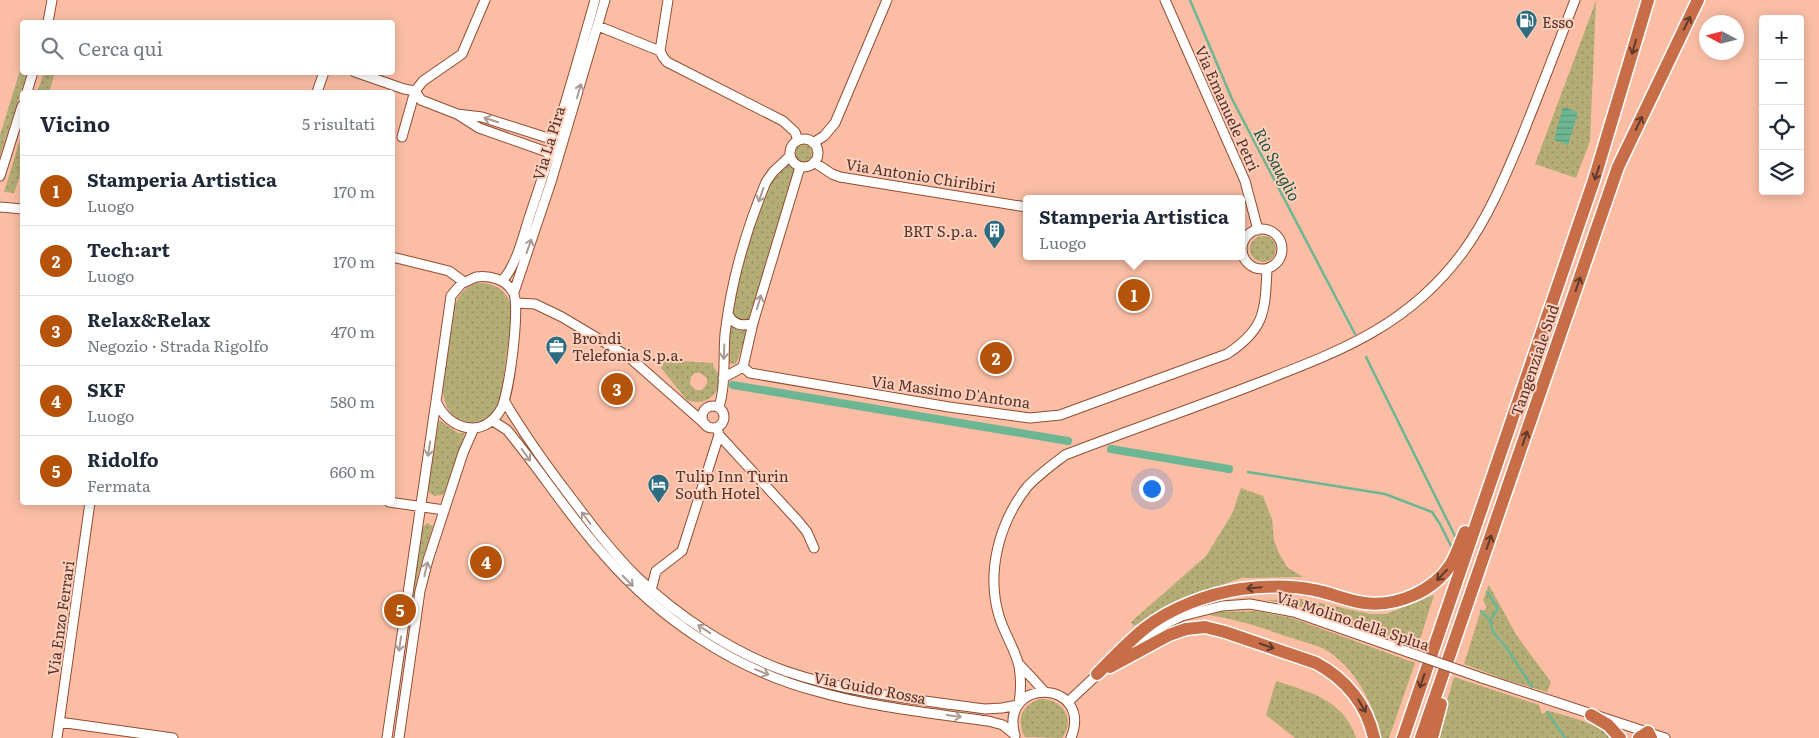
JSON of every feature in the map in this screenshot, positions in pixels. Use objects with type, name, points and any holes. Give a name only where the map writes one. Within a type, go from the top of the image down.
[{"type":"highway","name":"Tangenziale Sud","points":[[1403,738],[1594,180],[1648,0]]},
{"type":"highway","name":"Tangenziale Sud","points":[[1421,738],[1618,167],[1698,0]]},
{"type":"highway","points":[[1097,674],[1146,628],[1173,611],[1207,597],[1256,587],[1300,588],[1358,602],[1376,604],[1395,602],[1410,597],[1434,582],[1447,569],[1456,555],[1466,528],[1483,503]]},
{"type":"highway","points":[[1097,674],[1168,635],[1196,627],[1214,628],[1316,663],[1328,670],[1340,679],[1355,695],[1366,714],[1374,738]]},
{"type":"highway","points":[[1432,738],[1444,694],[1450,655]]},
{"type":"highway","points":[[1591,715],[1608,724],[1620,738]]},
{"type":"street","points":[[48,20],[52,0]]},
{"type":"street","points":[[402,137],[415,91],[423,80],[462,54],[485,0]]},
{"type":"street","name":"Via La Pira","points":[[502,281],[508,274],[515,259],[550,153],[595,0]]},
{"type":"street","name":"Via La Pira","points":[[514,292],[551,182],[606,0]]},
{"type":"street","points":[[668,0],[660,51],[667,62],[783,120],[795,132],[798,140]]},
{"type":"street","points":[[813,143],[824,136],[835,123],[887,0]]},
{"type":"street","name":"Via Emanuele Petri","points":[[1165,0],[1245,181],[1258,230]]},
{"type":"street","points":[[1018,704],[1021,684],[1019,664],[999,615],[995,577],[996,556],[1000,538],[1012,510],[1028,486],[1065,456],[1316,360],[1369,336],[1412,306],[1438,281],[1463,252],[1483,221],[1503,181],[1575,0]]},
{"type":"street","points":[[598,26],[660,51]]},
{"type":"street","points":[[28,90],[32,75]]},
{"type":"street","points":[[318,90],[323,75]]},
{"type":"street","points":[[363,75],[404,90],[415,91]]},
{"type":"street","points":[[415,91],[421,100],[457,114],[479,128],[550,153]]},
{"type":"street","points":[[0,176],[20,112]]},
{"type":"street","points":[[457,114],[482,117],[554,140]]},
{"type":"street","points":[[504,137],[507,125]]},
{"type":"street","points":[[806,139],[813,143],[817,150],[817,159],[808,167],[800,167],[794,163],[790,156],[790,149],[798,140],[806,139]]},
{"type":"street","points":[[719,407],[722,396],[728,314],[738,266],[766,182],[773,172],[790,156]]},
{"type":"street","name":"Via Antonio Chiribiri","points":[[814,162],[840,177],[1023,207]]},
{"type":"street","points":[[723,378],[743,367],[753,323],[800,167]]},
{"type":"street","points":[[0,207],[20,209]]},
{"type":"street","points":[[1245,239],[1251,233],[1258,230],[1266,230],[1273,233],[1281,244],[1282,252],[1275,265],[1267,269],[1253,267],[1245,259]]},
{"type":"street","points":[[395,258],[449,271],[464,282]]},
{"type":"street","name":"Via Massimo D'Antona","points":[[743,367],[750,373],[949,407],[1030,418],[1060,415],[1227,354],[1240,345],[1252,334],[1262,316],[1266,301],[1267,269]]},
{"type":"street","points":[[387,738],[449,303],[455,290],[464,282],[478,276],[502,281],[514,292],[516,303],[516,317],[505,402],[493,421],[484,426],[474,428],[464,427],[446,417],[436,401]]},
{"type":"street","points":[[516,303],[535,304],[584,328],[629,357],[705,424],[718,431],[798,521],[807,532],[814,548]]},
{"type":"street","points":[[728,314],[733,322],[738,325],[753,323]]},
{"type":"street","points":[[651,590],[656,571],[682,551],[718,431],[724,419],[723,412],[719,407],[696,407],[679,401]]},
{"type":"street","name":"Via Guido Rossa","points":[[505,402],[539,455],[598,534],[635,575],[674,609],[726,643],[757,660],[792,673],[854,689],[896,697],[985,709],[1002,708],[1018,704],[1035,692],[1044,691]]},
{"type":"street","points":[[705,424],[703,415],[708,407]]},
{"type":"street","name":"Via Guido Rossa","points":[[493,421],[507,430],[597,547],[629,582],[668,616],[720,651],[754,669],[812,690],[892,708],[988,721],[1003,725],[1016,737]]},
{"type":"street","points":[[399,738],[417,611],[428,560],[463,452],[474,428]]},
{"type":"street","points":[[395,503],[444,510]]},
{"type":"street","name":"Via Enzo Ferrari","points":[[57,738],[90,505]]},
{"type":"street","name":"Via Molino della Splua","points":[[1068,702],[1097,674],[1149,634],[1176,618],[1194,612],[1236,604],[1264,606],[1294,612],[1591,715],[1646,736],[1665,738]]},
{"type":"street","points":[[405,610],[417,611]]},
{"type":"street","points":[[1019,664],[1044,691],[1053,693],[1068,702],[1073,710],[1075,720],[1075,729],[1071,738]]},
{"type":"street","name":"Via Guido Rossa","points":[[1016,737],[1012,725],[1018,704]]},
{"type":"street","points":[[59,722],[173,738]]},
{"type":"shaded area","points":[[1596,1],[1590,141],[1576,178],[1535,164]]},
{"type":"shaded area","points":[[20,70],[20,75],[26,75],[0,157],[0,135]]},
{"type":"shaded area","points":[[43,75],[54,75],[50,90],[38,90]]},
{"type":"shaded area","points":[[1563,107],[1578,112],[1568,145],[1554,140]]},
{"type":"shaded area","points":[[20,140],[20,175],[14,193],[4,192]]},
{"type":"shaded area","points":[[799,144],[807,144],[812,149],[810,160],[799,162],[794,157],[794,149]]},
{"type":"shaded area","points":[[786,165],[791,165],[795,170],[751,317],[744,322],[737,321],[732,313],[740,271],[763,197],[772,180]]},
{"type":"shaded area","points":[[1263,236],[1272,240],[1276,249],[1272,258],[1263,262],[1254,258],[1250,249],[1254,240]]},
{"type":"shaded area","points":[[477,283],[491,285],[502,291],[509,301],[512,314],[500,403],[483,420],[464,422],[449,410],[444,400],[443,387],[455,305],[463,291]]},
{"type":"shaded area","points":[[730,324],[740,328],[748,328],[736,364],[728,363]]},
{"type":"shaded area","points":[[665,360],[713,363],[714,368],[720,375],[718,388],[711,397],[701,402],[687,400],[661,368]],"holes":[[[694,373],[700,373],[707,378],[707,384],[702,390],[696,390],[690,384],[691,377]]]},
{"type":"shaded area","points":[[439,420],[458,433],[465,433],[445,491],[442,495],[434,496],[429,492],[428,488]]},
{"type":"shaded area","points":[[1241,488],[1263,496],[1272,519],[1274,540],[1279,553],[1287,567],[1303,577],[1241,578],[1174,603],[1134,626],[1131,622],[1206,556],[1232,514]]},
{"type":"shaded area","points":[[427,523],[433,526],[410,608],[422,528]]},
{"type":"shaded area","points":[[1489,585],[1517,636],[1551,682],[1547,692],[1506,680],[1464,664],[1480,613],[1487,608],[1483,600]]},
{"type":"shaded area","points":[[1434,595],[1418,646],[1297,606],[1266,600],[1302,599],[1370,614],[1386,614]]},
{"type":"shaded area","points":[[1256,611],[1292,618],[1415,663],[1389,738],[1380,738],[1374,713],[1368,699],[1353,675],[1333,655],[1322,648],[1264,629],[1209,615],[1219,612]]},
{"type":"shaded area","points":[[1454,677],[1539,705],[1542,714],[1549,711],[1591,724],[1599,728],[1610,738],[1436,738]]},
{"type":"shaded area","points":[[1276,681],[1313,694],[1334,706],[1351,725],[1356,738],[1295,738],[1266,715]]},
{"type":"shaded area","points":[[1039,699],[1054,702],[1064,711],[1068,723],[1062,738],[1025,737],[1021,725],[1022,715],[1028,706]]},
{"type":"waterway","name":"Rio Sauglio","points":[[1190,0],[1232,99],[1355,334]]},
{"type":"waterway","name":"Rio Sauglio","points":[[1366,357],[1457,540]]},
{"type":"waterway","points":[[733,385],[1068,441]]},
{"type":"waterway","points":[[1111,449],[1229,469]]},
{"type":"waterway","points":[[1248,472],[1385,494],[1432,512],[1452,548]]},
{"type":"waterway","name":"Rio Sauglio","points":[[1487,592],[1498,608],[1490,621],[1493,632],[1506,647],[1532,687]]},
{"type":"waterway","points":[[1481,611],[1490,621]]},
{"type":"waterway","points":[[1547,712],[1565,738]]},
{"type":"place","name":"Esso","points":[[1526,40]]},
{"type":"place","name":"BRT S.p.a.","points":[[994,249]]},
{"type":"place","name":"Stamperia Artistica","points":[[1134,295]]},
{"type":"place","name":"Tech:art","points":[[996,358]]},
{"type":"place","name":"Brondi Telefonia S.p.a.","points":[[556,365]]},
{"type":"place","name":"Relax&Relax","points":[[617,389]]},
{"type":"place","name":"Tulip Inn Turin South Hotel","points":[[659,503]]},
{"type":"place","name":"SKF","points":[[486,562]]},
{"type":"place","name":"Ridolfo","points":[[400,610]]}]
